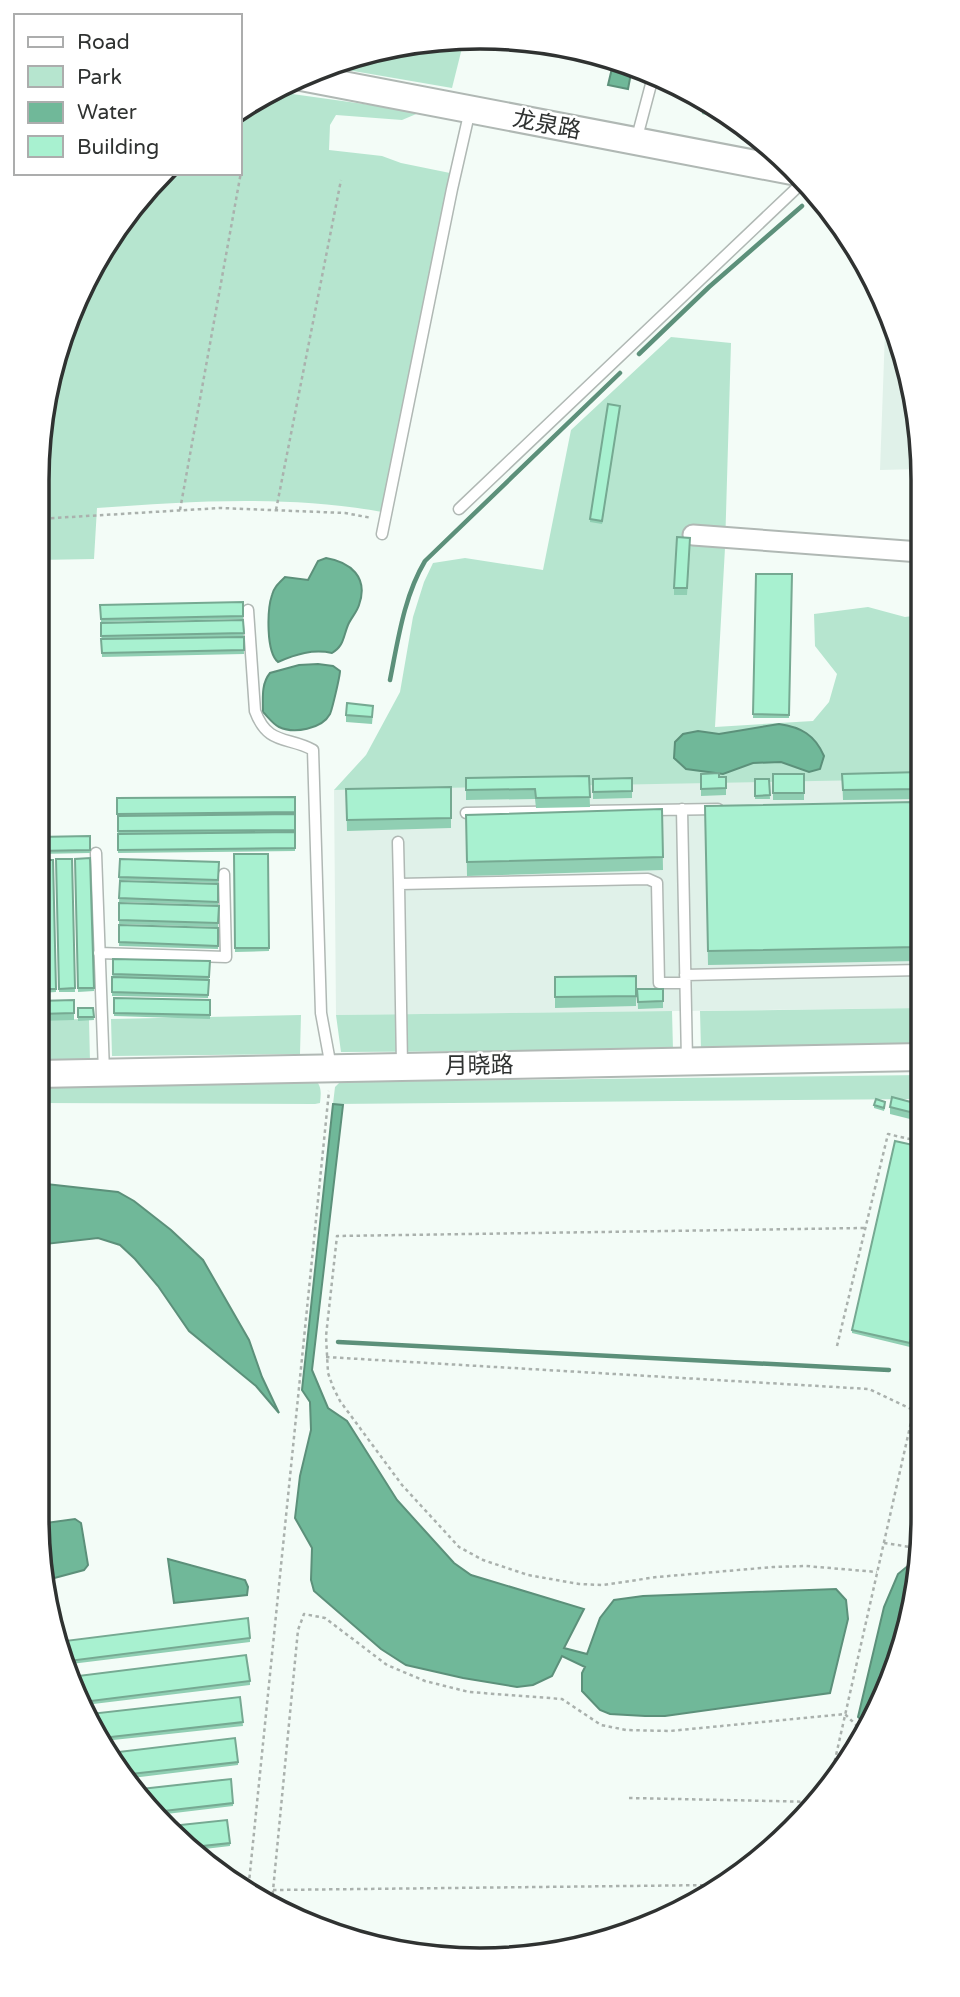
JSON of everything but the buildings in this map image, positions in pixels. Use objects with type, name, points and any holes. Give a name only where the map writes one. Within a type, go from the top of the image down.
[{"type":"street","name":"龙泉路","points":[[319,80],[777,168]]},
{"type":"street","points":[[693,535],[911,551]]},
{"type":"street","name":"月晓路","points":[[49,1074],[911,1057]]},
{"type":"lane","points":[[636,141],[651,85]]},
{"type":"lane","points":[[382,534],[470,110]]},
{"type":"lane","points":[[459,509],[797,188]]},
{"type":"lane","points":[[248,610],[255,711],[258,720],[265,730],[280,740],[313,750],[321,1013],[331,1068]]},
{"type":"lane","points":[[466,813],[735,808]]},
{"type":"lane","points":[[682,809],[687,1061]]},
{"type":"lane","points":[[398,842],[402,1067]]},
{"type":"lane","points":[[96,853],[104,1072]]},
{"type":"lane","points":[[99,953],[226,957],[224,874]]},
{"type":"lane","points":[[399,884],[648,879],[657,883],[659,983],[685,979],[911,971]]},
{"type":"path","points":[[180,511],[240,175]]},
{"type":"path","points":[[276,510],[341,180]]},
{"type":"path","points":[[49,518],[219,508],[345,513],[384,521]]},
{"type":"path","points":[[249,1880],[331,1068]]},
{"type":"path","points":[[837,1346],[888,1134],[911,1139]]},
{"type":"path","points":[[864,1228],[337,1236],[326,1357],[328,1373],[340,1401],[402,1485],[459,1546],[483,1560],[528,1575],[579,1584],[603,1585],[657,1577],[773,1567],[806,1566],[877,1572]]},
{"type":"path","points":[[326,1357],[869,1389],[911,1409]]},
{"type":"path","points":[[835,1761],[911,1423]]},
{"type":"path","points":[[884,1542],[910,1547]]},
{"type":"path","points":[[273,1895],[298,1630],[304,1614],[324,1618],[387,1665],[425,1681],[470,1692],[562,1699],[601,1725],[626,1730],[670,1731],[845,1714]]},
{"type":"path","points":[[845,1714],[857,1726]]},
{"type":"path","points":[[629,1798],[803,1802]]},
{"type":"path","points":[[273,1890],[703,1885]]},
{"type":"shaded area","points":[[885,333],[903,396],[911,469],[880,470]]},
{"type":"shaded area","points":[[911,778],[911,1008],[336,1015],[334,790]]},
{"type":"green space","points":[[462,50],[452,88],[348,70],[396,57]]},
{"type":"green space","points":[[288,93],[421,112],[402,120],[336,115],[330,125],[329,150],[382,156],[401,163],[450,173],[382,512],[276,501],[97,508],[94,559],[49,560],[49,480],[53,424],[64,368],[82,315],[107,264],[138,218],[175,175],[242,175],[242,121]]},
{"type":"green space","points":[[671,337],[731,343],[725,548],[715,727],[813,721],[829,702],[837,674],[815,646],[814,614],[868,607],[911,616],[911,779],[334,790],[366,755],[400,692],[413,617],[433,563],[465,558],[543,570],[571,430]]},
{"type":"green space","points":[[911,1008],[911,1047],[701,1050],[700,1011]]},
{"type":"green space","points":[[672,1011],[673,1050],[341,1052],[336,1015]]},
{"type":"green space","points":[[301,1015],[300,1054],[112,1056],[111,1019]]},
{"type":"green space","points":[[89,1019],[90,1062],[49,1063],[49,1020]]},
{"type":"green space","points":[[911,1075],[911,1099],[333,1104],[335,1087],[340,1082]]},
{"type":"green space","points":[[315,1080],[321,1093],[320,1103],[315,1104],[49,1103],[49,1085]]},
{"type":"water","points":[[612,70],[630,76],[628,89],[608,85]]},
{"type":"water","points":[[326,558],[343,563],[355,572],[361,586],[358,608],[341,644],[332,653],[305,653],[278,662],[271,649],[269,630],[270,602],[274,590],[285,577],[308,580],[318,561]]},
{"type":"water","points":[[299,665],[333,666],[340,671],[330,714],[321,723],[307,729],[292,730],[277,726],[263,712],[263,691],[267,677],[270,673]]},
{"type":"water","points":[[779,724],[794,727],[812,737],[824,756],[820,769],[809,772],[781,762],[753,763],[723,774],[686,769],[674,758],[675,742],[683,734],[698,731],[719,734]]},
{"type":"water","points":[[333,1104],[343,1105],[312,1370],[328,1408],[347,1421],[397,1500],[454,1563],[471,1575],[584,1609],[564,1648],[587,1654],[600,1618],[614,1600],[643,1596],[836,1589],[846,1600],[848,1619],[830,1693],[665,1716],[610,1714],[600,1710],[582,1691],[582,1673],[585,1667],[562,1656],[552,1676],[533,1685],[517,1687],[406,1665],[381,1649],[314,1591],[311,1580],[312,1548],[295,1518],[300,1476],[311,1430],[310,1402],[302,1390]]},
{"type":"water","points":[[49,1184],[118,1192],[171,1230],[203,1260],[249,1340],[279,1413],[256,1386],[189,1331],[158,1286],[135,1259],[120,1245],[98,1238],[49,1244]]},
{"type":"water","points":[[75,1519],[81,1523],[88,1565],[84,1570],[54,1578],[49,1522]]},
{"type":"water","points":[[168,1559],[245,1580],[247,1595],[174,1603]]},
{"type":"water","points":[[908,1566],[903,1601],[888,1656],[861,1719],[858,1717],[884,1607],[898,1574]]},
{"type":"waterway","points":[[639,354],[709,287],[802,206]]},
{"type":"waterway","points":[[390,680],[407,603],[425,561],[620,373]]},
{"type":"waterway","points":[[338,1342],[889,1370]]}]
